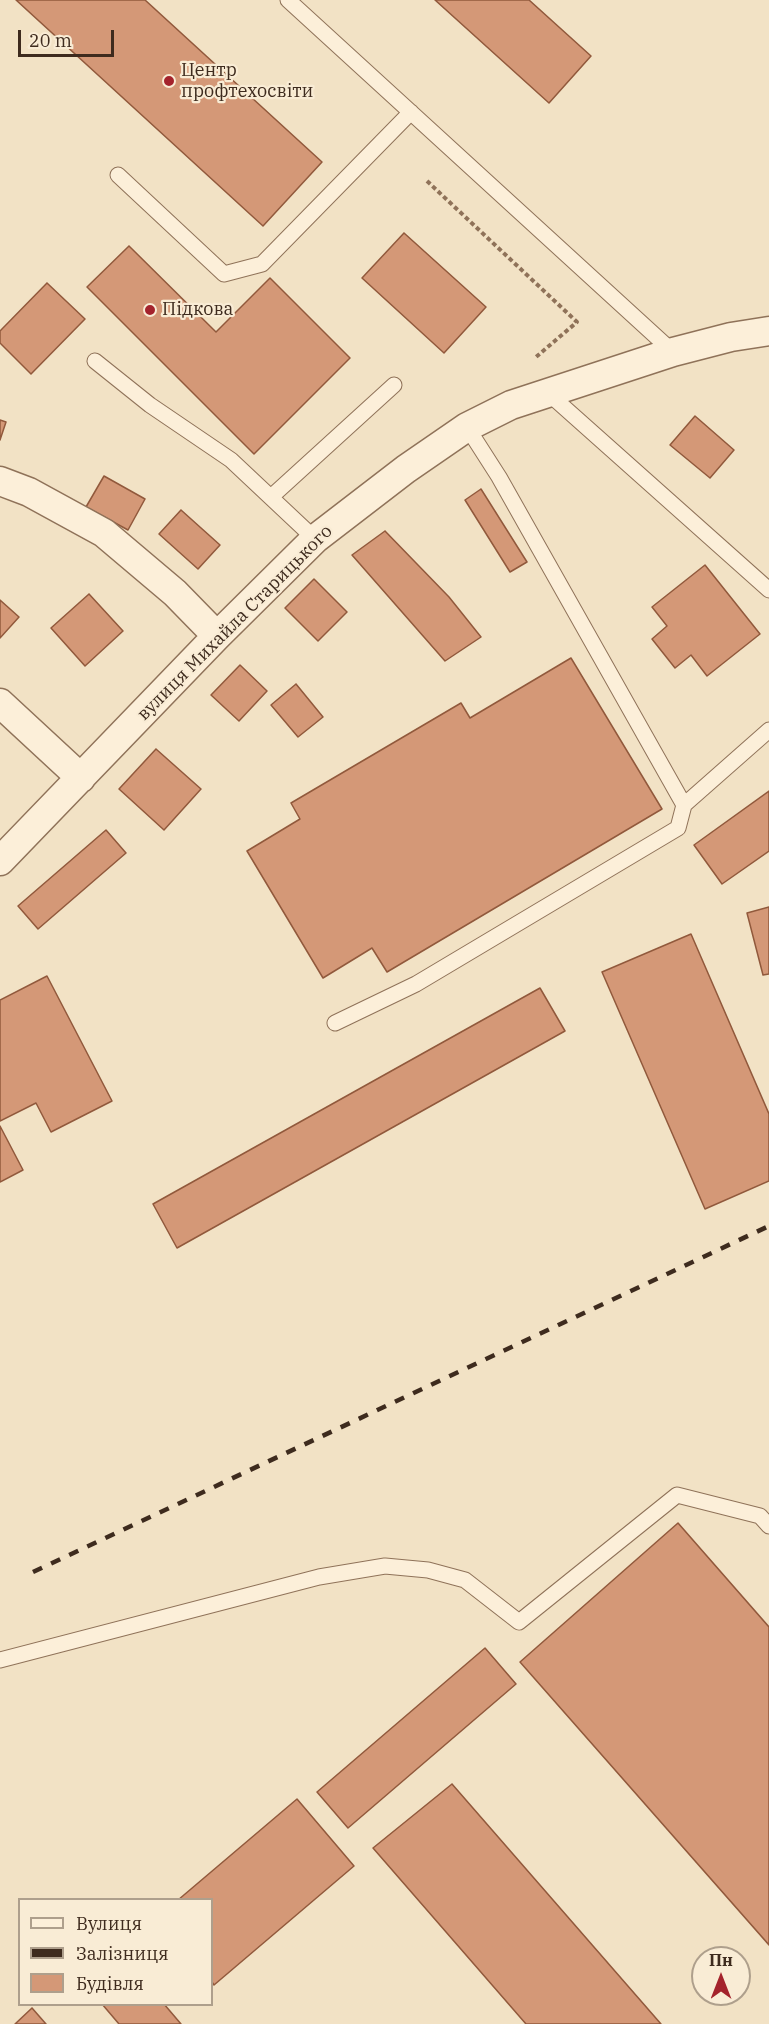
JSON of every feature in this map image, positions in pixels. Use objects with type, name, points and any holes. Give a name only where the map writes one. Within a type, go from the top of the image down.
[{"type":"street","name":"вулиця Михайла Старицького","points":[[0,861],[217,636],[315,539],[406,469],[467,427],[511,405],[673,352],[731,337],[769,331]]},
{"type":"street","points":[[0,481],[28,492],[104,533],[175,593],[217,636]]},
{"type":"street","points":[[0,704],[81,778]]},
{"type":"lane","points":[[288,0],[673,352]]},
{"type":"lane","points":[[118,175],[224,274],[262,264],[411,112]]},
{"type":"lane","points":[[95,361],[150,405],[231,460],[315,539]]},
{"type":"lane","points":[[271,497],[394,385]]},
{"type":"lane","points":[[548,393],[769,590]]},
{"type":"lane","points":[[467,427],[499,477],[684,804]]},
{"type":"lane","points":[[335,1023],[416,984],[678,828],[684,804],[769,730]]},
{"type":"lane","points":[[0,1660],[319,1577],[385,1566],[428,1570],[465,1580],[519,1622],[677,1495],[760,1516],[769,1526]]},
{"type":"path","points":[[427,181],[577,322],[536,357]]},
{"type":"building","name":"Центр профтехосвіти","points":[[16,0],[145,0],[322,162],[263,226]]},
{"type":"building","points":[[435,0],[529,0],[591,56],[549,103]]},
{"type":"building","points":[[404,233],[486,307],[444,353],[362,278]]},
{"type":"building","name":"Підкова","points":[[129,246],[216,332],[270,278],[350,358],[254,454],[87,287]]},
{"type":"building","points":[[47,283],[85,319],[31,374],[0,343],[0,331]]},
{"type":"building","points":[[695,416],[734,450],[710,478],[670,445]]},
{"type":"building","points":[[0,420],[6,422],[0,440]]},
{"type":"building","points":[[104,476],[145,499],[128,530],[86,507]]},
{"type":"building","points":[[481,489],[527,562],[510,572],[465,500]]},
{"type":"building","points":[[181,510],[220,545],[198,569],[159,534]]},
{"type":"building","points":[[385,531],[449,597],[481,637],[445,661],[352,555]]},
{"type":"building","points":[[705,565],[760,634],[707,676],[691,655],[675,668],[652,639],[667,626],[652,607]]},
{"type":"building","points":[[314,579],[347,612],[318,641],[285,608]]},
{"type":"building","points":[[89,594],[123,631],[85,666],[51,628]]},
{"type":"building","points":[[0,600],[19,617],[0,638]]},
{"type":"building","points":[[571,658],[662,809],[387,972],[372,948],[323,978],[247,851],[300,819],[291,803],[461,703],[470,718]]},
{"type":"building","points":[[240,665],[267,691],[239,721],[211,695]]},
{"type":"building","points":[[296,684],[323,717],[298,737],[271,705]]},
{"type":"building","points":[[156,749],[201,789],[164,830],[119,789]]},
{"type":"building","points":[[769,791],[769,851],[722,884],[694,845]]},
{"type":"building","points":[[106,830],[126,853],[38,929],[18,906]]},
{"type":"building","points":[[769,907],[769,974],[763,975],[747,913]]},
{"type":"building","points":[[691,934],[769,1114],[769,1181],[705,1209],[602,972]]},
{"type":"building","points":[[47,976],[112,1101],[51,1132],[36,1103],[0,1121],[0,1000]]},
{"type":"building","points":[[540,988],[565,1031],[177,1248],[153,1204]]},
{"type":"building","points":[[0,1126],[23,1170],[0,1182]]},
{"type":"building","points":[[678,1523],[769,1627],[769,1945],[520,1662]]},
{"type":"building","points":[[485,1648],[516,1684],[348,1828],[317,1792]]},
{"type":"building","points":[[452,1784],[661,2024],[526,2024],[373,1848]]},
{"type":"building","points":[[297,1799],[354,1866],[214,1985],[213,1898],[180,1898]]},
{"type":"building","points":[[104,2006],[166,2006],[181,2024],[119,2024]]},
{"type":"building","points":[[32,2008],[46,2024],[15,2024]]},
{"type":"railway","points":[[33,1572],[769,1226]]},
{"type":"place","name":"Центр профтехосвіти","points":[[169,81]]},
{"type":"place","name":"Підкова","points":[[150,310]]}]
